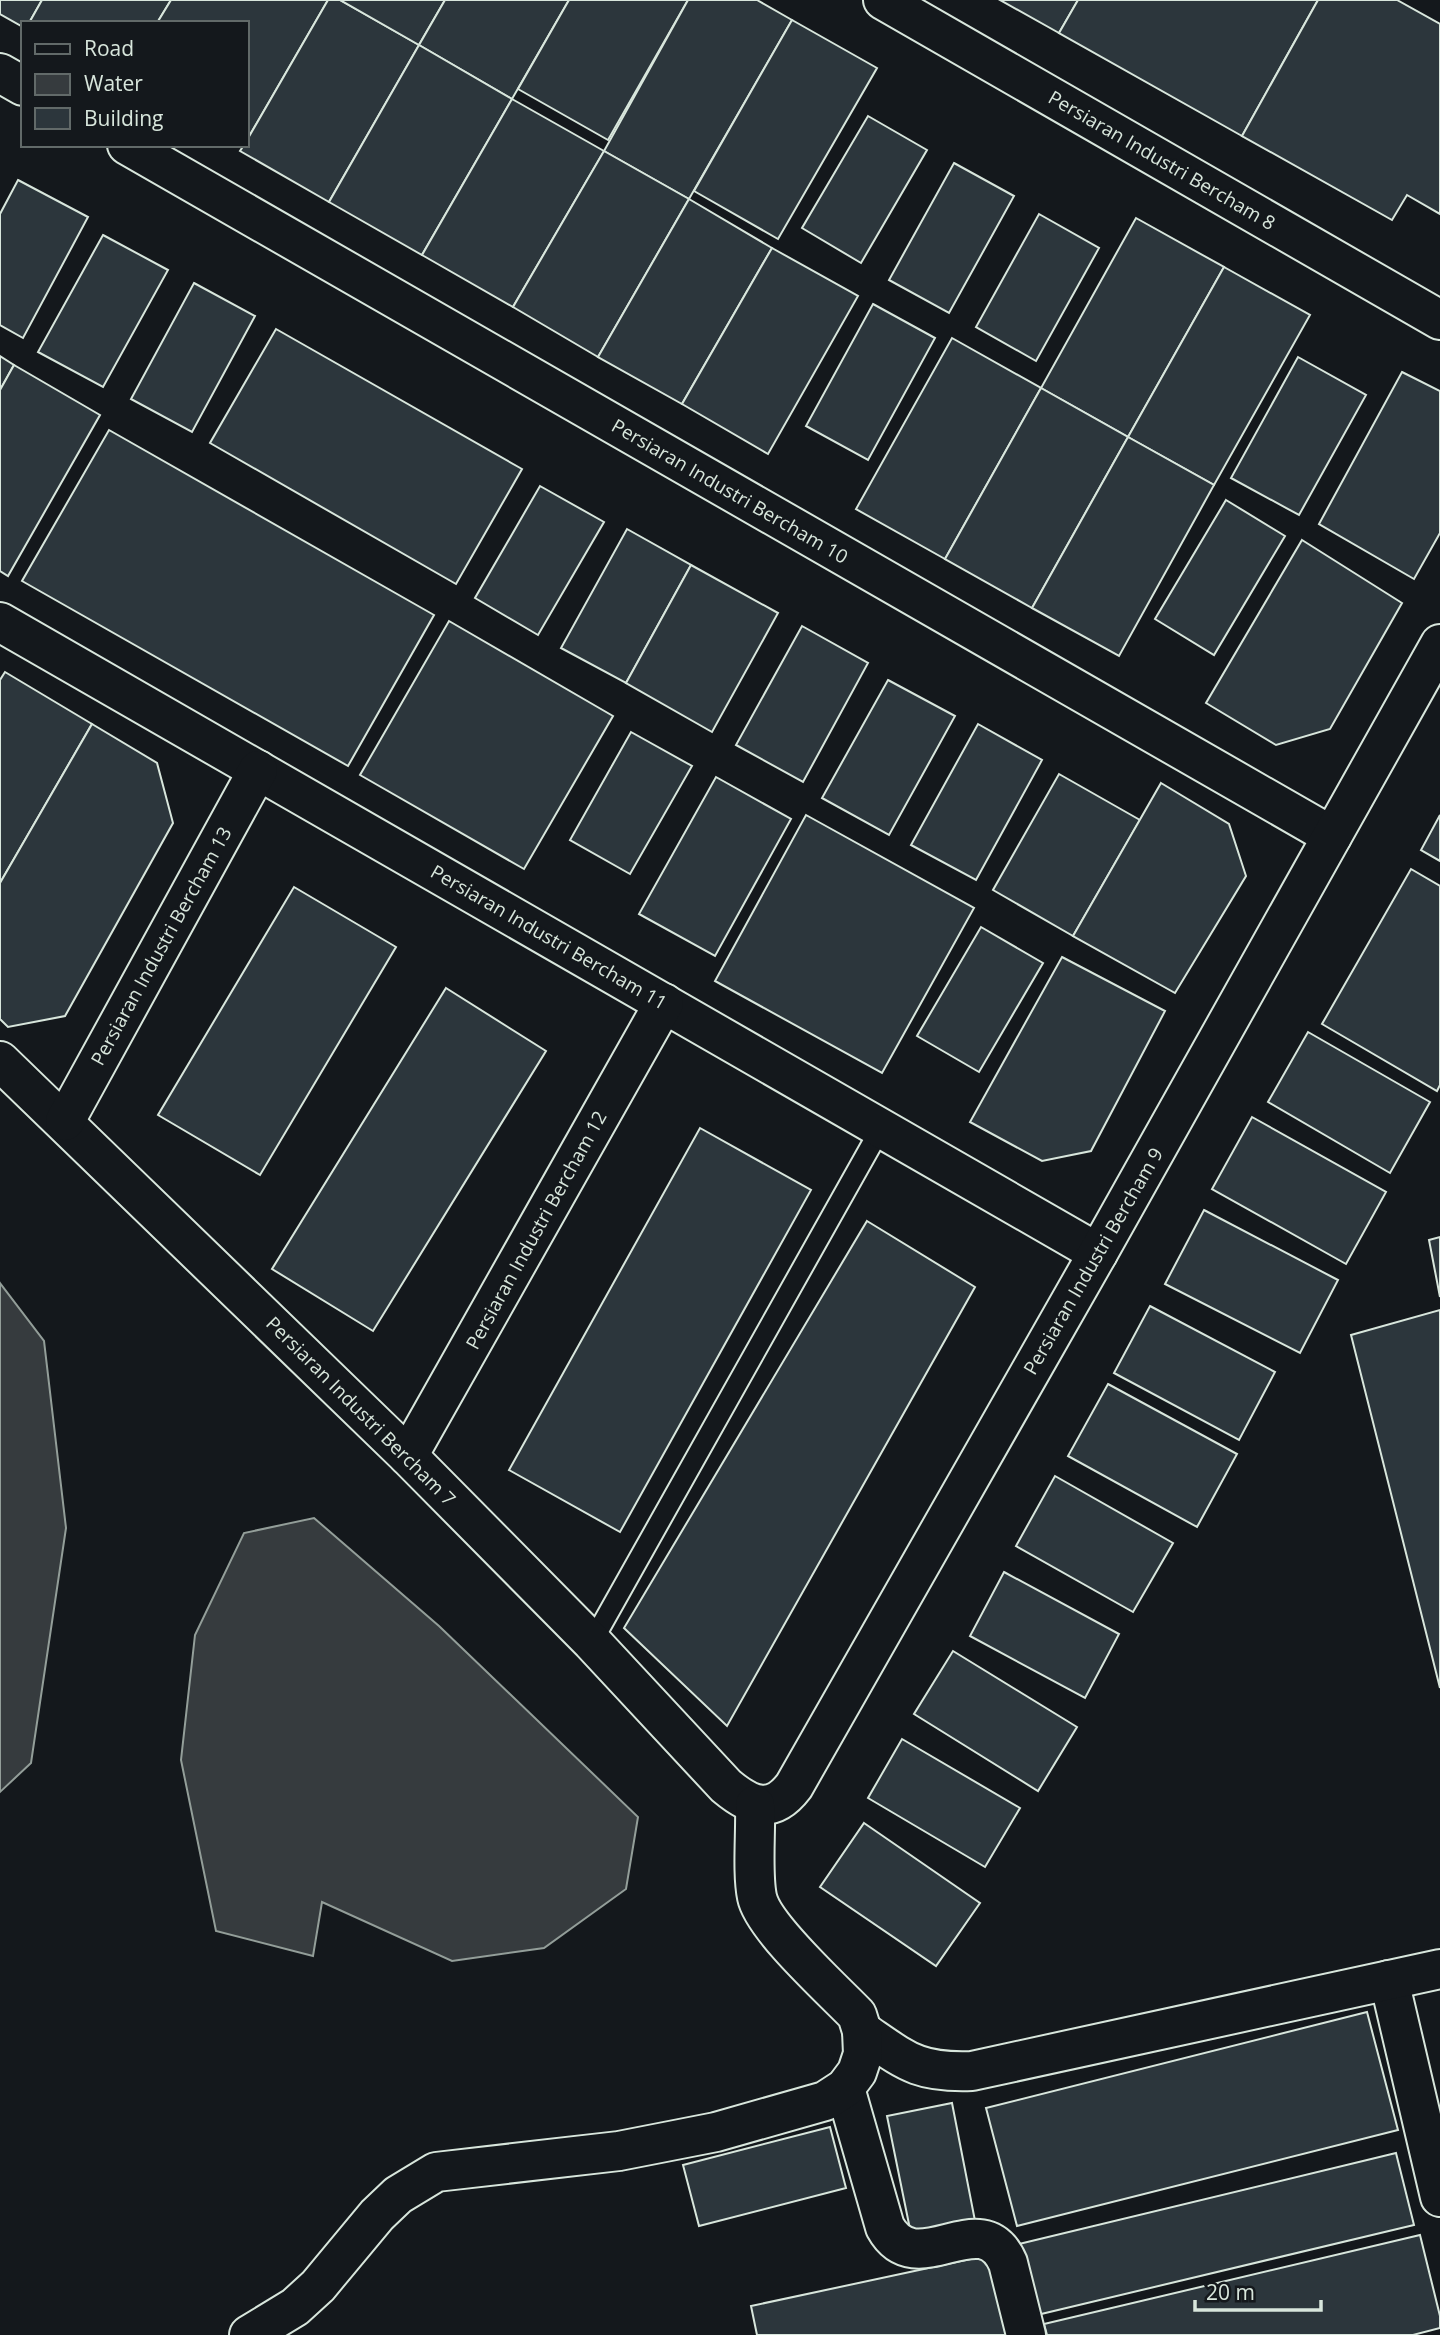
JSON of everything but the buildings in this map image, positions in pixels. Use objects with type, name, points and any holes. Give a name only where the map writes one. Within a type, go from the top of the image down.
[{"type":"street","name":"Persiaran Industri Bercham 8","points":[[883,0],[1440,320]]},
{"type":"street","points":[[0,73],[21,85]]},
{"type":"street","name":"Persiaran Industri Bercham 10","points":[[130,147],[1332,836]]},
{"type":"street","name":"Persiaran Industri Bercham 11","points":[[0,622],[1098,1253]]},
{"type":"street","name":"Persiaran Industri Bercham 9","points":[[755,1805],[771,1805],[784,1798],[794,1786],[1098,1253],[1440,644]]},
{"type":"street","name":"Persiaran Industri Bercham 13","points":[[65,1121],[258,770]]},
{"type":"street","name":"Persiaran Industri Bercham 12","points":[[408,1457],[664,1003]]},
{"type":"street","name":"Persiaran Industri Bercham 7","points":[[0,1061],[65,1121],[408,1457],[592,1642],[740,1798],[755,1805]]},
{"type":"street","points":[[249,2335],[295,2307],[318,2286],[377,2215],[398,2195],[436,2172],[619,2151],[716,2132],[825,2101],[845,2088],[857,2072],[863,2054],[862,2031],[857,2015],[778,1933],[762,1912],[757,1895],[755,1805]]},
{"type":"street","points":[[862,2031],[907,2062],[929,2070],[972,2071],[1440,1969]]},
{"type":"street","points":[[1389,1980],[1440,2197]]},
{"type":"street","points":[[845,2088],[891,2237],[900,2245],[911,2249],[971,2239],[995,2243],[1008,2263],[1026,2335]]},
{"type":"lane","points":[[592,1642],[881,1128]]},
{"type":"water","points":[[0,1283],[44,1341],[66,1528],[31,1763],[0,1792]]},
{"type":"water","points":[[314,1518],[439,1626],[638,1817],[626,1889],[544,1948],[452,1961],[322,1902],[313,1956],[216,1931],[181,1760],[195,1635],[244,1533]]}]
